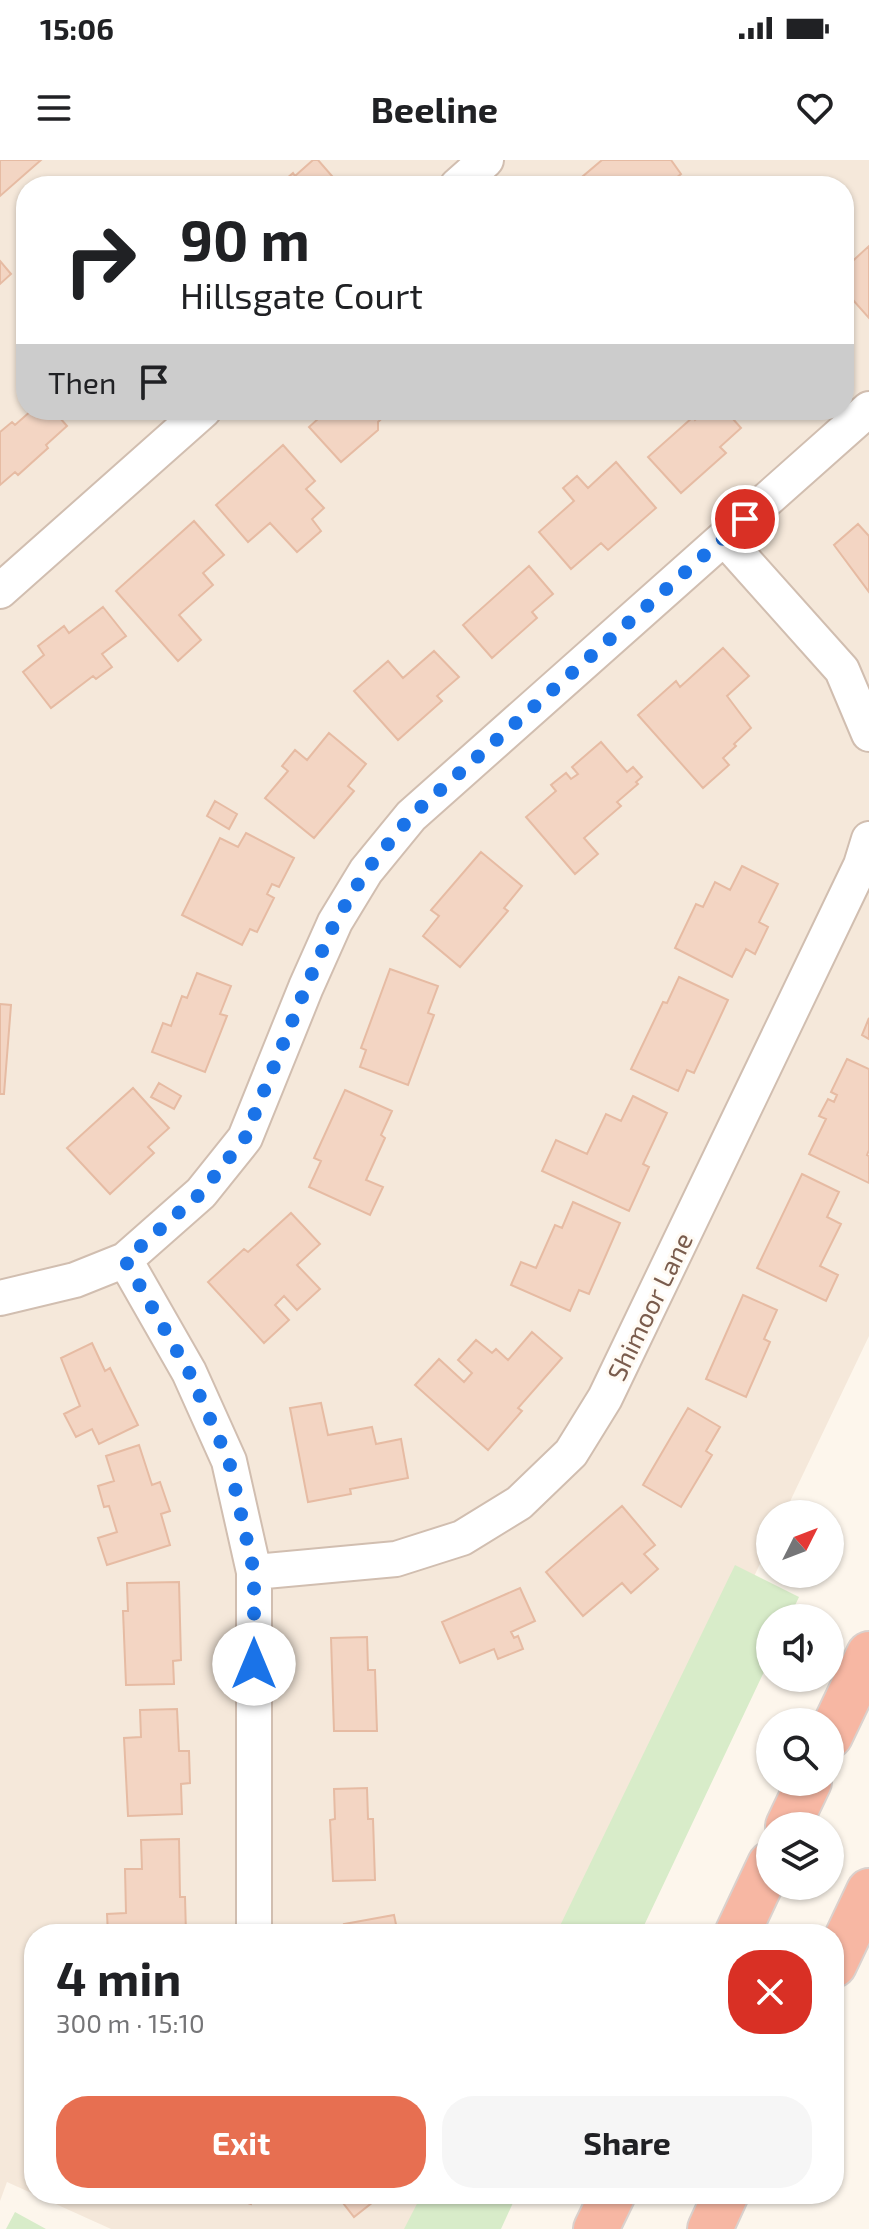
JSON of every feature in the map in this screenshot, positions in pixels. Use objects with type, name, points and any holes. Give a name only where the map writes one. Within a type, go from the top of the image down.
[{"type":"highway","points":[[843,1708],[869,1654]]},
{"type":"highway","points":[[844,1944],[869,1891]]},
{"type":"highway","points":[[742,1924],[756,1894]]},
{"type":"highway","points":[[596,2229],[608,2204]]},
{"type":"highway","points":[[710,2229],[721,2204]]},
{"type":"street","points":[[468,176],[486,160]]},
{"type":"street","points":[[0,1298],[75,1280],[125,1260],[201,1193],[245,1138],[335,922],[366,871],[411,816],[869,409]]},
{"type":"street","points":[[0,591],[193,420]]},
{"type":"street","points":[[724,538],[842,670],[869,734]]},
{"type":"street","name":"Shimoor Lane","points":[[254,1572],[396,1559],[462,1538],[519,1503],[571,1453],[612,1384],[861,865],[869,839]]},
{"type":"street","points":[[125,1260],[189,1372],[229,1461],[254,1572],[254,1924]]},
{"type":"shaded area","points":[[0,160],[869,160],[869,1336],[791,1500],[756,1500],[756,1572],[588,1924],[24,1924],[24,2190],[7,2182],[0,2201]]},
{"type":"shaded area","points":[[56,2204],[454,2204],[442,2229],[111,2229]]},
{"type":"green space","points":[[735,1565],[756,1576],[756,1588],[781,1588],[799,1597],[796,1604],[756,1604],[756,1689],[645,1924],[561,1924]]},
{"type":"green space","points":[[417,2204],[512,2204],[501,2229],[404,2229]]},
{"type":"green space","points":[[15,2212],[46,2229],[6,2229]]},
{"type":"building","points":[[0,160],[41,160],[23,176],[16,176],[16,182],[0,196]]},
{"type":"building","points":[[313,160],[318,160],[332,176],[295,176]]},
{"type":"building","points":[[602,160],[671,160],[681,174],[678,176],[583,176]]},
{"type":"building","points":[[869,246],[869,318],[854,301],[854,260]]},
{"type":"building","points":[[0,261],[11,274],[0,284]]},
{"type":"building","points":[[21,420],[62,420],[67,426],[18,475],[15,472],[0,485],[0,432],[12,422],[15,425]]},
{"type":"building","points":[[317,420],[380,420],[378,430],[341,462],[309,427]]},
{"type":"building","points":[[690,420],[734,420],[741,428],[720,447],[726,453],[681,493],[648,457]]},
{"type":"building","points":[[283,445],[315,481],[306,489],[324,508],[312,519],[321,531],[297,552],[270,523],[248,542],[216,505]]},
{"type":"building","points":[[616,462],[656,508],[608,550],[601,543],[571,569],[539,532],[574,501],[563,488],[577,476],[588,488]]},
{"type":"building","points":[[194,521],[224,555],[203,573],[213,585],[179,615],[201,640],[178,661],[116,591]]},
{"type":"building","points":[[858,524],[869,536],[869,592],[834,545]]},
{"type":"building","points":[[529,566],[553,594],[532,612],[537,618],[492,658],[463,625]]},
{"type":"building","points":[[103,607],[126,636],[102,654],[112,667],[96,679],[93,676],[51,708],[23,672],[44,655],[38,646],[64,626],[69,633]]},
{"type":"building","points":[[723,648],[749,676],[727,696],[751,728],[723,758],[729,765],[703,788],[638,715],[676,681],[680,687]]},
{"type":"building","points":[[434,651],[459,677],[437,696],[442,701],[398,740],[354,691],[388,661],[403,678]]},
{"type":"building","points":[[329,733],[366,764],[348,786],[354,791],[314,838],[265,798],[288,771],[282,766],[295,750],[307,760]]},
{"type":"building","points":[[601,742],[627,772],[633,767],[642,777],[617,802],[621,806],[584,838],[598,854],[575,874],[526,817],[556,791],[551,785],[566,773],[571,779],[578,774],[572,767]]},
{"type":"building","points":[[215,801],[237,814],[229,829],[207,816]]},
{"type":"building","points":[[246,833],[294,858],[279,887],[272,884],[267,894],[274,898],[257,932],[250,929],[242,945],[182,915],[220,838],[238,847]]},
{"type":"building","points":[[481,852],[522,886],[504,908],[508,911],[460,967],[423,936],[439,916],[431,910]]},
{"type":"building","points":[[742,866],[778,884],[759,922],[768,927],[755,954],[746,949],[732,977],[675,948],[696,904],[703,907],[715,882],[730,890]]},
{"type":"building","points":[[390,969],[438,986],[428,1013],[434,1015],[408,1085],[360,1067],[366,1050],[361,1048]]},
{"type":"building","points":[[197,973],[231,986],[220,1014],[227,1016],[205,1072],[152,1052],[163,1023],[171,1026],[182,996],[187,998]]},
{"type":"building","points":[[679,977],[728,1000],[694,1073],[687,1070],[678,1091],[631,1069],[663,1002],[667,1003]]},
{"type":"building","points":[[0,1004],[11,1005],[4,1094],[0,1094]]},
{"type":"building","points":[[869,1018],[869,1039],[862,1035]]},
{"type":"building","points":[[847,1059],[869,1069],[869,1183],[809,1154],[826,1119],[819,1116],[828,1099],[834,1102],[837,1095],[831,1092]]},
{"type":"building","points":[[159,1083],[181,1096],[174,1109],[151,1097]]},
{"type":"building","points":[[133,1088],[169,1128],[148,1147],[154,1153],[110,1194],[67,1148]]},
{"type":"building","points":[[345,1090],[392,1111],[381,1135],[385,1138],[366,1180],[383,1187],[370,1215],[309,1187],[321,1161],[314,1158]]},
{"type":"building","points":[[633,1096],[667,1113],[643,1164],[649,1167],[629,1211],[542,1171],[556,1140],[587,1154],[606,1114],[621,1121]]},
{"type":"building","points":[[802,1174],[839,1192],[827,1217],[841,1224],[820,1266],[838,1275],[826,1301],[757,1268]]},
{"type":"building","points":[[573,1202],[620,1223],[589,1294],[579,1290],[570,1311],[511,1285],[521,1262],[536,1268],[555,1225],[562,1228]]},
{"type":"building","points":[[291,1213],[320,1244],[297,1265],[320,1289],[297,1310],[284,1296],[275,1305],[289,1320],[264,1343],[208,1282],[244,1249],[248,1252]]},
{"type":"building","points":[[743,1295],[777,1310],[764,1339],[770,1342],[746,1397],[706,1379]]},
{"type":"building","points":[[532,1332],[562,1358],[518,1408],[522,1411],[488,1450],[415,1385],[439,1359],[464,1382],[472,1373],[458,1360],[476,1340],[492,1353],[496,1349],[508,1360]]},
{"type":"building","points":[[92,1343],[105,1371],[110,1368],[138,1425],[99,1444],[92,1429],[76,1437],[64,1414],[80,1406],[61,1358]]},
{"type":"building","points":[[321,1403],[328,1435],[372,1427],[376,1444],[401,1439],[408,1478],[350,1489],[351,1494],[308,1502],[290,1408]]},
{"type":"building","points":[[688,1408],[720,1427],[706,1451],[712,1455],[681,1507],[643,1485]]},
{"type":"building","points":[[139,1445],[152,1485],[160,1482],[170,1511],[161,1514],[170,1545],[107,1565],[98,1538],[117,1532],[109,1506],[104,1507],[98,1486],[114,1481],[106,1456]]},
{"type":"building","points":[[622,1506],[655,1545],[644,1554],[658,1569],[631,1593],[622,1583],[583,1616],[546,1572]]},
{"type":"building","points":[[179,1582],[181,1660],[173,1661],[174,1684],[126,1685],[123,1611],[128,1611],[127,1583]]},
{"type":"building","points":[[520,1588],[535,1621],[511,1632],[514,1638],[518,1636],[523,1649],[498,1659],[494,1649],[460,1663],[442,1622]]},
{"type":"building","points":[[367,1637],[368,1670],[375,1670],[377,1731],[334,1731],[331,1638]]},
{"type":"building","points":[[177,1709],[179,1751],[189,1751],[190,1783],[181,1784],[182,1814],[128,1816],[124,1738],[141,1737],[140,1710]]},
{"type":"building","points":[[367,1788],[368,1819],[373,1819],[375,1880],[333,1881],[330,1820],[335,1819],[334,1789]]},
{"type":"building","points":[[179,1839],[180,1897],[185,1897],[186,1924],[108,1924],[107,1914],[126,1913],[125,1869],[142,1869],[141,1840]]},
{"type":"building","points":[[394,1915],[396,1924],[344,1924]]},
{"type":"building","points":[[344,2204],[370,2204],[354,2217]]},
{"type":"route","points":[[254,1664],[254,1572],[229,1461],[189,1372],[125,1260],[201,1193],[245,1138],[335,922],[366,871],[411,816],[745,519]]}]
